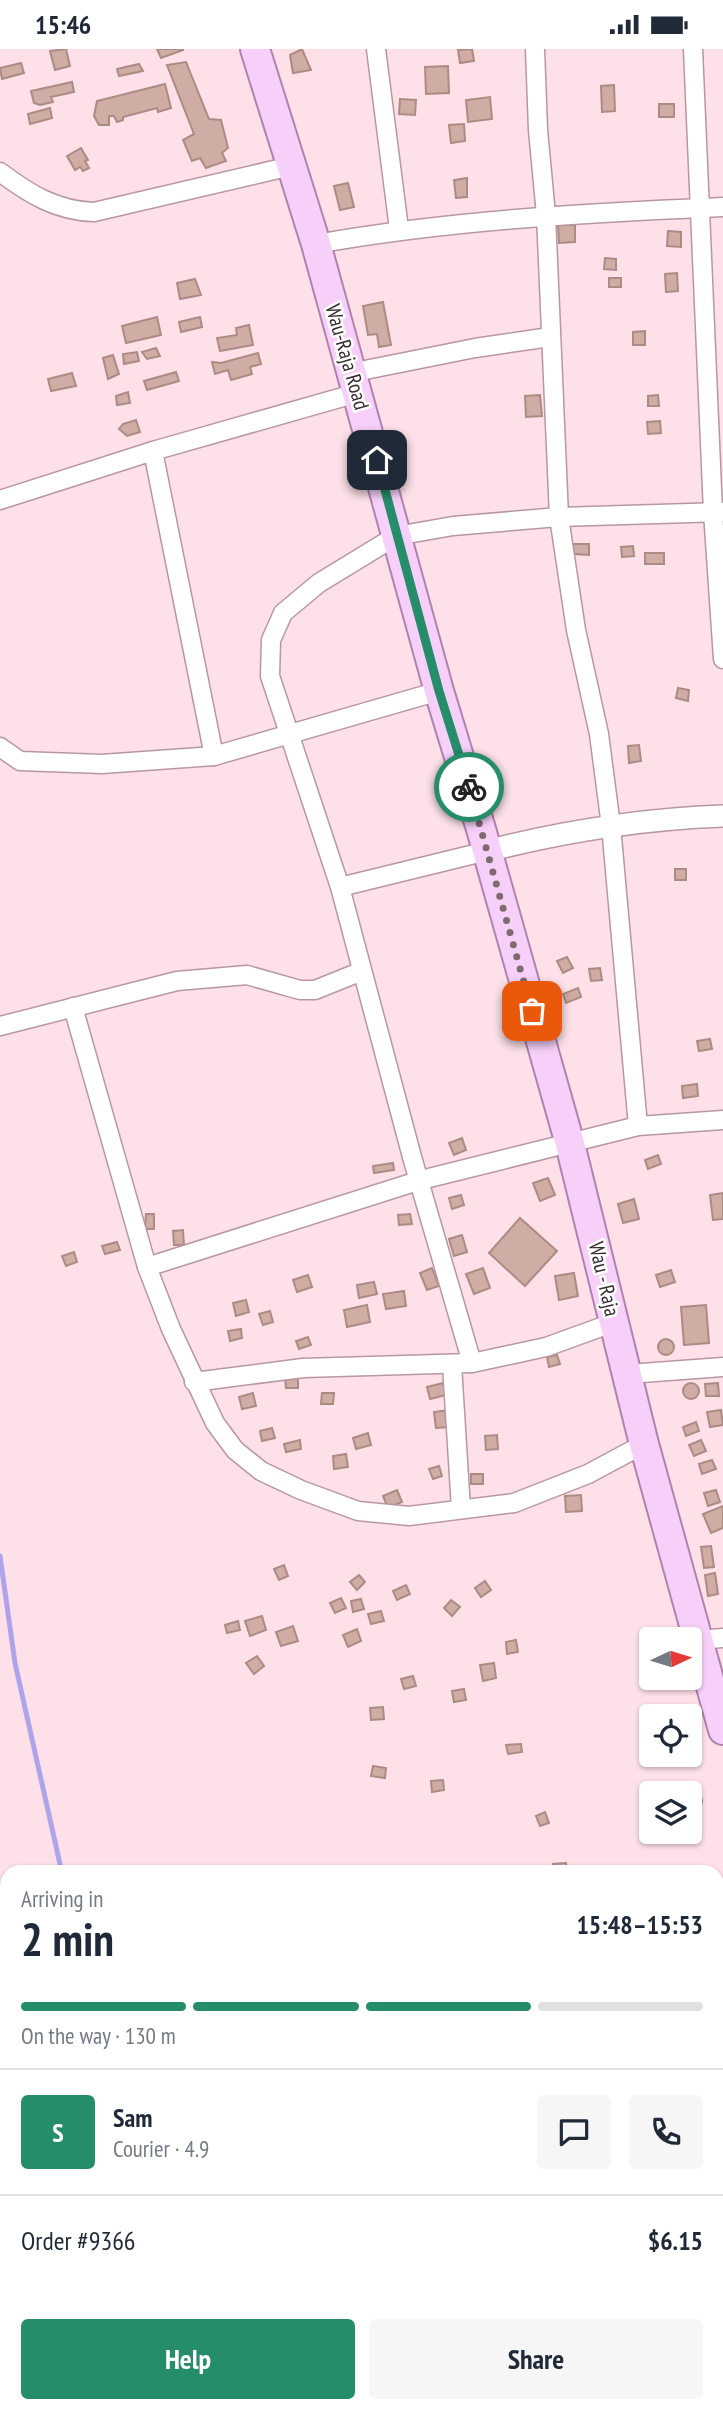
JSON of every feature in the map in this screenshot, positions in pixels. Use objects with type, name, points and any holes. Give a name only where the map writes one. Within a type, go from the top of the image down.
[{"type":"main road","name":"Wau-Raja Road","points":[[255,49],[316,244],[439,691],[484,840]]},
{"type":"main road","name":"Wau - Raja","points":[[484,840],[570,1144],[644,1444],[710,1639],[723,1730]]},
{"type":"street","points":[[376,49],[399,229]]},
{"type":"street","points":[[535,49],[538,130],[546,215],[559,517],[576,630],[599,734],[611,825],[638,1126]]},
{"type":"street","points":[[693,49],[718,512],[723,659]]},
{"type":"street","points":[[0,172],[48,203],[72,211],[94,212],[291,166]]},
{"type":"street","points":[[316,244],[399,229],[546,215],[723,207]]},
{"type":"street","points":[[0,500],[354,383],[475,348],[550,337]]},
{"type":"street","points":[[153,451],[214,756]]},
{"type":"street","points":[[472,1363],[340,887],[270,676],[271,640],[283,614],[319,583],[396,536],[453,526],[559,517],[718,512]]},
{"type":"street","points":[[0,747],[20,761],[102,764],[214,756],[439,691]]},
{"type":"street","points":[[340,887],[484,840],[551,835],[660,818],[723,816]]},
{"type":"street","points":[[0,1025],[177,981],[247,975],[300,990],[315,990],[362,971]]},
{"type":"street","points":[[73,1007],[147,1267],[194,1382],[215,1423],[235,1450],[261,1471],[301,1490],[358,1511],[408,1516],[514,1503],[588,1474],[644,1444]]},
{"type":"street","points":[[147,1267],[421,1180],[638,1126],[723,1120]]},
{"type":"street","points":[[194,1382],[303,1368],[472,1363],[546,1347],[615,1322]]},
{"type":"street","points":[[452,1365],[461,1509]]},
{"type":"street","points":[[628,1374],[723,1367]]},
{"type":"building","points":[[66,49],[70,66],[55,70],[50,51]]},
{"type":"building","points":[[157,49],[183,49],[183,50],[161,58]]},
{"type":"building","points":[[302,49],[311,70],[293,73],[290,55]]},
{"type":"building","points":[[472,49],[474,61],[460,63],[458,50]]},
{"type":"building","points":[[186,62],[209,119],[221,120],[228,148],[222,153],[226,161],[206,168],[200,158],[192,161],[183,140],[194,134],[167,65]]},
{"type":"building","points":[[21,63],[24,73],[2,79],[0,68]]},
{"type":"building","points":[[139,64],[143,71],[119,76],[117,69]]},
{"type":"building","points":[[448,66],[449,93],[426,94],[425,67]]},
{"type":"building","points":[[72,82],[74,92],[51,97],[53,102],[40,105],[34,103],[31,91]]},
{"type":"building","points":[[165,84],[171,108],[158,112],[157,108],[123,117],[123,120],[117,122],[114,116],[109,116],[109,125],[99,125],[94,116],[97,101]]},
{"type":"building","points":[[614,85],[615,111],[602,112],[601,86]]},
{"type":"building","points":[[490,97],[492,119],[468,122],[466,100]]},
{"type":"building","points":[[400,99],[416,100],[415,115],[399,114]]},
{"type":"building","points":[[659,104],[674,104],[674,117],[659,117]]},
{"type":"building","points":[[50,108],[52,118],[30,124],[28,114]]},
{"type":"building","points":[[464,124],[465,141],[451,143],[449,125]]},
{"type":"building","points":[[81,148],[89,168],[83,171],[80,167],[75,170],[67,156]]},
{"type":"building","points":[[467,178],[467,197],[456,198],[454,180]]},
{"type":"building","points":[[348,183],[354,207],[340,210],[334,186]]},
{"type":"building","points":[[558,225],[575,225],[575,242],[559,243]]},
{"type":"building","points":[[668,231],[681,232],[681,247],[667,246]]},
{"type":"building","points":[[605,258],[616,259],[616,270],[604,269]]},
{"type":"building","points":[[677,273],[678,291],[666,292],[665,274]]},
{"type":"building","points":[[609,278],[621,278],[621,287],[609,287]]},
{"type":"building","points":[[195,279],[201,295],[180,299],[177,283]]},
{"type":"building","points":[[383,302],[391,345],[379,347],[377,334],[368,335],[363,306]]},
{"type":"building","points":[[157,317],[161,335],[126,343],[122,326]]},
{"type":"building","points":[[200,317],[202,327],[181,332],[179,322]]},
{"type":"building","points":[[249,325],[253,345],[220,351],[217,338],[237,335],[236,328]]},
{"type":"building","points":[[645,331],[645,345],[633,345],[633,332]]},
{"type":"building","points":[[156,348],[160,356],[147,359],[142,352]]},
{"type":"building","points":[[137,352],[139,361],[124,364],[123,354]]},
{"type":"building","points":[[258,353],[261,364],[250,367],[252,374],[231,380],[228,370],[215,374],[212,362],[221,363]]},
{"type":"building","points":[[113,355],[119,374],[108,379],[103,358]]},
{"type":"building","points":[[176,372],[179,381],[147,390],[144,381]]},
{"type":"building","points":[[72,373],[76,386],[51,391],[48,379]]},
{"type":"building","points":[[128,392],[130,403],[117,405],[116,396]]},
{"type":"building","points":[[540,395],[542,416],[526,417],[525,396]]},
{"type":"building","points":[[658,395],[659,406],[648,406],[648,396]]},
{"type":"building","points":[[136,420],[140,432],[127,436],[119,429],[123,424]]},
{"type":"building","points":[[660,421],[661,433],[648,434],[647,422]]},
{"type":"building","points":[[573,544],[589,544],[589,555],[573,554]]},
{"type":"building","points":[[633,546],[634,556],[622,557],[621,547]]},
{"type":"building","points":[[645,553],[664,553],[664,564],[645,564]]},
{"type":"building","points":[[678,688],[689,690],[688,701],[676,698]]},
{"type":"building","points":[[639,745],[641,761],[629,763],[628,746]]},
{"type":"building","points":[[675,869],[686,869],[686,880],[675,880]]},
{"type":"building","points":[[567,957],[573,968],[563,973],[557,961]]},
{"type":"building","points":[[600,968],[602,980],[591,981],[589,969]]},
{"type":"building","points":[[578,988],[581,997],[566,1003],[563,994]]},
{"type":"building","points":[[710,1039],[712,1049],[699,1051],[697,1041]]},
{"type":"building","points":[[697,1084],[698,1096],[683,1098],[682,1086]]},
{"type":"building","points":[[462,1138],[466,1150],[454,1155],[449,1143]]},
{"type":"building","points":[[658,1155],[661,1164],[648,1169],[645,1160]]},
{"type":"building","points":[[393,1163],[394,1170],[374,1173],[373,1166]]},
{"type":"building","points":[[548,1178],[555,1195],[540,1201],[533,1183]]},
{"type":"building","points":[[723,1193],[723,1219],[713,1220],[710,1195]]},
{"type":"building","points":[[461,1195],[464,1205],[452,1209],[449,1198]]},
{"type":"building","points":[[634,1199],[639,1219],[623,1223],[618,1204]]},
{"type":"building","points":[[146,1214],[154,1214],[154,1229],[145,1229]]},
{"type":"building","points":[[410,1214],[412,1224],[399,1225],[398,1215]]},
{"type":"building","points":[[520,1218],[557,1251],[525,1286],[489,1253]]},
{"type":"building","points":[[183,1230],[184,1245],[174,1245],[173,1231]]},
{"type":"building","points":[[462,1235],[467,1252],[454,1256],[449,1239]]},
{"type":"building","points":[[117,1242],[120,1250],[105,1254],[102,1246]]},
{"type":"building","points":[[74,1252],[77,1262],[66,1266],[62,1256]]},
{"type":"building","points":[[432,1268],[439,1286],[427,1290],[420,1273]]},
{"type":"building","points":[[483,1268],[490,1288],[474,1294],[466,1274]]},
{"type":"building","points":[[671,1270],[675,1282],[660,1287],[656,1275]]},
{"type":"building","points":[[574,1273],[578,1296],[559,1300],[555,1276]]},
{"type":"building","points":[[308,1275],[312,1287],[297,1292],[293,1280]]},
{"type":"building","points":[[374,1282],[377,1294],[359,1298],[357,1285]]},
{"type":"building","points":[[404,1291],[406,1306],[386,1309],[383,1294]]},
{"type":"building","points":[[246,1300],[249,1312],[236,1316],[233,1303]]},
{"type":"building","points":[[367,1305],[370,1322],[347,1327],[344,1310]]},
{"type":"building","points":[[706,1305],[709,1343],[684,1345],[681,1307]]},
{"type":"building","points":[[270,1311],[273,1322],[263,1325],[259,1314]]},
{"type":"building","points":[[241,1329],[242,1338],[230,1341],[228,1331]]},
{"type":"building","points":[[308,1337],[311,1345],[299,1349],[296,1341]]},
{"type":"building","points":[[663,1339],[669,1339],[674,1347],[672,1353],[663,1355],[658,1350],[658,1344]]},
{"type":"building","points":[[557,1355],[560,1364],[549,1367],[547,1357]]},
{"type":"building","points":[[298,1377],[298,1388],[286,1388],[285,1378]]},
{"type":"building","points":[[443,1383],[446,1395],[430,1399],[427,1387]]},
{"type":"building","points":[[688,1383],[694,1383],[699,1391],[697,1397],[688,1399],[683,1394],[683,1388]]},
{"type":"building","points":[[718,1383],[719,1396],[706,1396],[705,1384]]},
{"type":"building","points":[[253,1393],[256,1406],[242,1409],[239,1397]]},
{"type":"building","points":[[322,1393],[334,1393],[333,1404],[321,1404]]},
{"type":"building","points":[[449,1410],[450,1427],[436,1428],[434,1412]]},
{"type":"building","points":[[721,1410],[723,1425],[710,1427],[707,1412]]},
{"type":"building","points":[[696,1422],[699,1431],[686,1436],[683,1427]]},
{"type":"building","points":[[272,1428],[275,1438],[262,1441],[260,1431]]},
{"type":"building","points":[[368,1433],[371,1445],[356,1449],[353,1438]]},
{"type":"building","points":[[497,1435],[498,1449],[486,1450],[485,1436]]},
{"type":"building","points":[[300,1440],[301,1449],[286,1452],[284,1444]]},
{"type":"building","points":[[701,1440],[706,1451],[694,1456],[689,1445]]},
{"type":"building","points":[[346,1454],[348,1467],[334,1469],[333,1456]]},
{"type":"building","points":[[712,1460],[716,1469],[702,1474],[699,1464]]},
{"type":"building","points":[[439,1466],[442,1476],[433,1479],[429,1469]]},
{"type":"building","points":[[471,1474],[483,1474],[483,1484],[471,1484]]},
{"type":"building","points":[[397,1490],[402,1502],[388,1508],[383,1496]]},
{"type":"building","points":[[716,1490],[720,1502],[708,1506],[704,1493]]},
{"type":"building","points":[[581,1495],[582,1511],[566,1512],[565,1496]]},
{"type":"building","points":[[723,1506],[723,1528],[711,1533],[703,1514]]},
{"type":"building","points":[[711,1546],[714,1567],[704,1568],[701,1547]]},
{"type":"building","points":[[284,1565],[288,1576],[279,1580],[274,1569]]},
{"type":"building","points":[[715,1573],[718,1594],[708,1596],[705,1575]]},
{"type":"building","points":[[359,1575],[365,1582],[357,1590],[350,1582]]},
{"type":"building","points":[[485,1581],[491,1590],[481,1597],[475,1588]]},
{"type":"building","points":[[406,1585],[410,1594],[397,1600],[393,1591]]},
{"type":"building","points":[[341,1598],[346,1608],[335,1613],[330,1603]]},
{"type":"building","points":[[361,1599],[364,1609],[353,1612],[351,1601]]},
{"type":"building","points":[[451,1600],[460,1607],[452,1616],[444,1608]]},
{"type":"building","points":[[381,1611],[384,1621],[371,1624],[368,1614]]},
{"type":"building","points":[[262,1616],[266,1630],[250,1636],[245,1621]]},
{"type":"building","points":[[238,1621],[240,1630],[227,1633],[225,1625]]},
{"type":"building","points":[[293,1626],[298,1641],[281,1646],[276,1632]]},
{"type":"building","points":[[357,1629],[361,1641],[348,1647],[343,1635]]},
{"type":"building","points":[[516,1640],[518,1652],[507,1654],[506,1642]]},
{"type":"building","points":[[257,1656],[264,1666],[254,1674],[246,1663]]},
{"type":"building","points":[[494,1663],[496,1678],[483,1681],[480,1665]]},
{"type":"building","points":[[413,1676],[416,1686],[404,1689],[401,1679]]},
{"type":"building","points":[[464,1689],[466,1700],[454,1702],[452,1691]]},
{"type":"building","points":[[383,1707],[384,1719],[371,1720],[370,1708]]},
{"type":"building","points":[[521,1744],[522,1752],[508,1754],[506,1745]]},
{"type":"building","points":[[373,1766],[386,1768],[385,1778],[371,1776]]},
{"type":"building","points":[[443,1780],[444,1790],[432,1792],[431,1781]]},
{"type":"building","points":[[545,1812],[549,1823],[540,1826],[536,1816]]},
{"type":"waterway","points":[[0,1556],[15,1663],[60,1865]]},
{"type":"way so far","points":[[469,787],[532,1011]]},
{"type":"route","points":[[377,460],[439,691],[469,787]]}]
